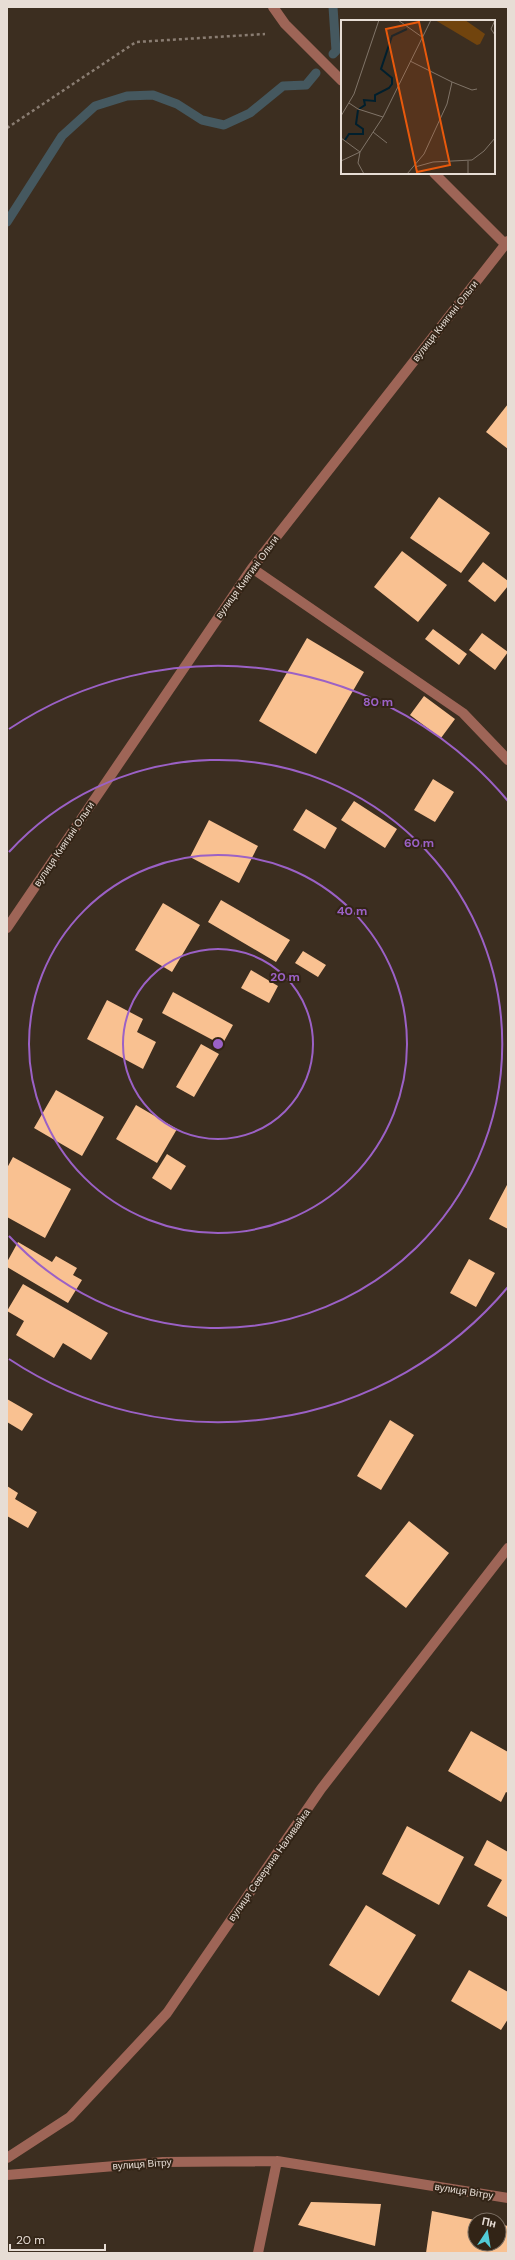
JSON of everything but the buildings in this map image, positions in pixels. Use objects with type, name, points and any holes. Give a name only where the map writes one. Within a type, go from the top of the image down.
[{"type":"street","points":[[273,7],[293,32],[341,80]]},
{"type":"street","points":[[435,174],[507,242]]},
{"type":"street","name":"вулиця Княгині Ольги","points":[[7,928],[252,568],[507,242]]},
{"type":"street","points":[[252,568],[463,712],[508,760]]},
{"type":"street","name":"вулиця Северина Наливайка","points":[[7,2158],[70,2117],[167,2013],[321,1789],[508,1548]]},
{"type":"street","points":[[258,2253],[277,2161]]},
{"type":"street","name":"вулиця Вітру","points":[[7,2175],[163,2162],[277,2161],[508,2198]]},
{"type":"path","points":[[7,128],[136,42],[293,32]]},
{"type":"waterway","points":[[333,7],[336,51],[333,54]]},
{"type":"waterway","points":[[7,222],[62,136],[95,106],[127,96],[153,95],[177,104],[202,120],[224,125],[250,113],[283,86],[306,85],[316,73]]}]
